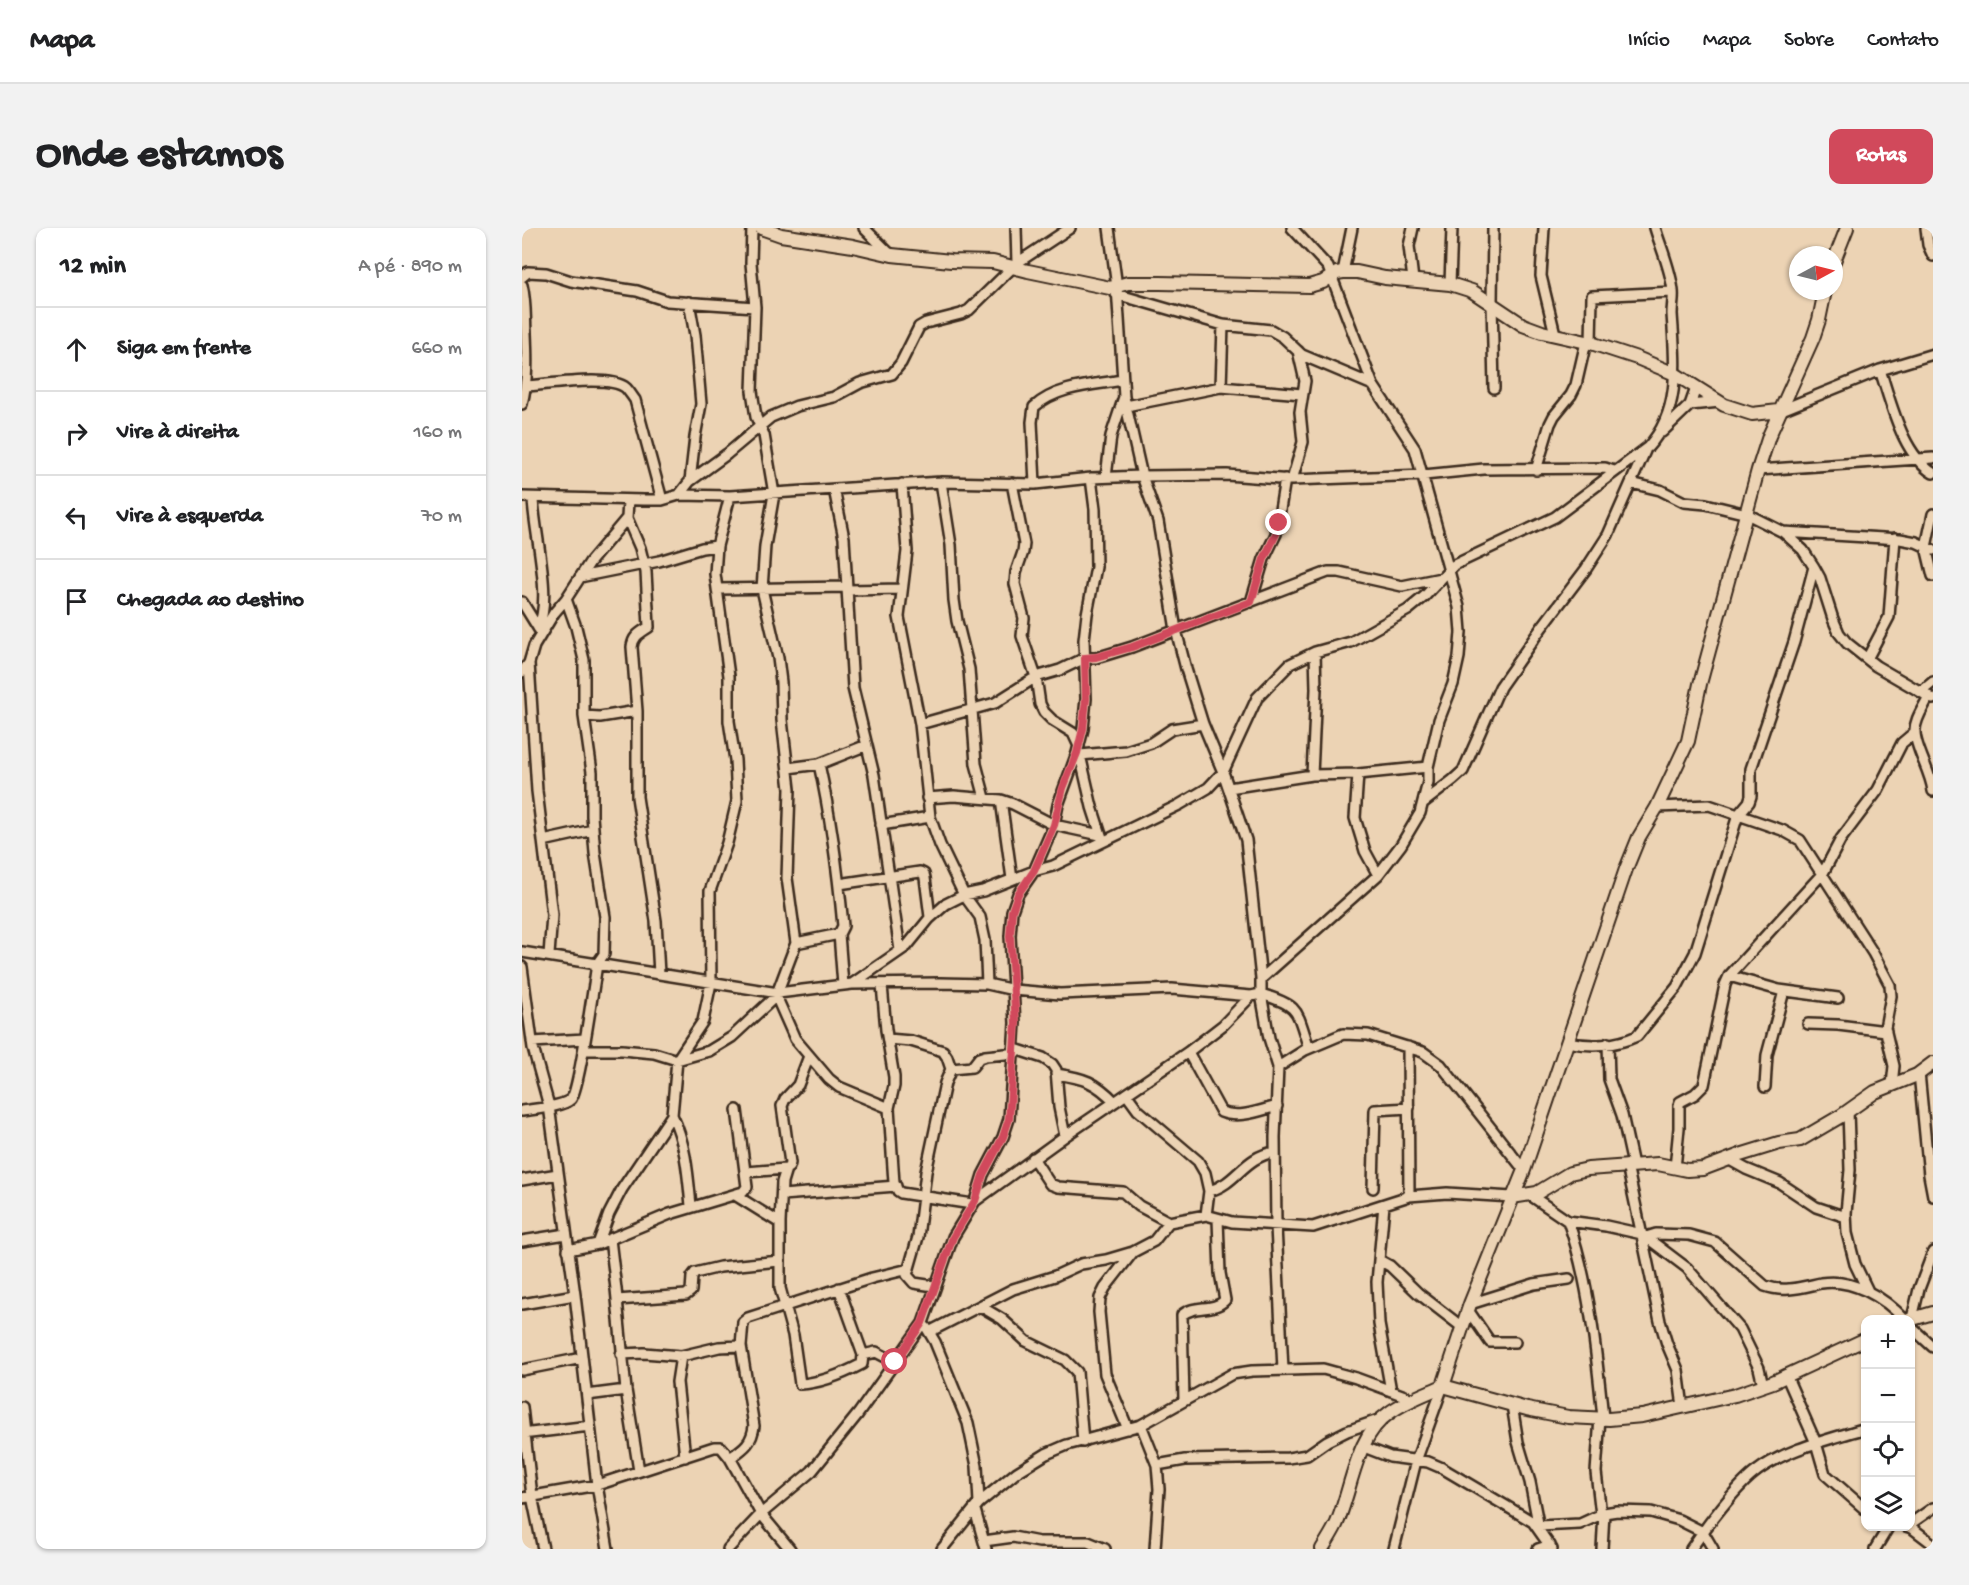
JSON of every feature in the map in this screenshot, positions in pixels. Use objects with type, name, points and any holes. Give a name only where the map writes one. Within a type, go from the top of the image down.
[{"type":"street","points":[[585,1050],[654,1053],[677,1060],[709,1052],[723,1045],[777,995],[796,943],[787,878],[790,812],[778,658],[762,589],[765,546],[774,494],[752,391],[755,307],[751,263],[752,228]]},
{"type":"street","points":[[761,228],[781,235],[853,246],[891,255],[1014,265],[1116,291],[1223,325],[1271,330],[1313,360],[1353,375],[1373,386]]},
{"type":"street","points":[[864,228],[891,255]]},
{"type":"street","points":[[1014,265],[1016,228]]},
{"type":"street","points":[[679,495],[690,481],[771,417],[797,406],[834,396],[860,383],[892,374],[901,363],[919,327],[926,322],[969,310],[1014,265],[1070,228]]},
{"type":"street","points":[[882,985],[894,1077],[889,1108],[896,1186],[901,1193],[974,1202],[1223,1025],[1256,995],[1261,980],[1246,840],[1229,788],[1203,724],[1176,630],[1158,521],[1142,476],[1125,402],[1109,228]]},
{"type":"street","points":[[1292,228],[1337,274],[1450,284],[1472,291],[1522,325],[1588,342],[1637,358],[1675,374],[1720,402],[1752,414],[1779,411],[1880,370],[1933,354]]},
{"type":"street","points":[[1261,980],[1378,875],[1401,845],[1420,813],[1428,782],[1428,767],[1438,720],[1453,684],[1459,657],[1461,632],[1459,607],[1445,575],[1424,476],[1415,449],[1373,386],[1337,274],[1352,228]]},
{"type":"street","points":[[1413,228],[1409,246],[1413,280]]},
{"type":"street","points":[[1450,284],[1452,228]]},
{"type":"street","points":[[1493,228],[1494,388]]},
{"type":"street","points":[[1544,228],[1541,276],[1555,334]]},
{"type":"street","points":[[1655,228],[1673,292],[1672,313],[1675,342],[1675,374],[1671,400],[1659,434]]},
{"type":"street","points":[[1840,246],[1847,228]]},
{"type":"street","points":[[1926,228],[1928,244],[1933,256]]},
{"type":"street","points":[[522,277],[528,272],[546,273],[571,281],[637,291],[667,301],[755,307]]},
{"type":"street","points":[[1116,291],[1128,283],[1310,286],[1337,274]]},
{"type":"street","points":[[522,285],[525,298],[528,354],[526,386],[522,404]]},
{"type":"street","points":[[1536,470],[1550,424],[1572,395],[1576,385],[1588,342],[1592,296],[1673,292]]},
{"type":"street","points":[[1394,1549],[1416,1461],[1469,1307],[1524,1170],[1626,869],[1639,837],[1688,741],[1700,684],[1758,470],[1779,411],[1813,338],[1823,300]]},
{"type":"street","points":[[689,302],[695,335],[701,404],[694,437],[690,481]]},
{"type":"street","points":[[1221,387],[1223,325]]},
{"type":"street","points":[[1251,602],[1264,559],[1276,534],[1288,480],[1302,449],[1300,412],[1305,381],[1298,351]]},
{"type":"street","points":[[1880,370],[1898,424],[1916,459],[1933,473]]},
{"type":"street","points":[[1035,484],[1032,422],[1034,407],[1047,398],[1069,389],[1123,380]]},
{"type":"street","points":[[526,386],[594,381],[617,383],[626,387],[635,400],[662,500]]},
{"type":"street","points":[[1125,402],[1221,387],[1302,394]]},
{"type":"street","points":[[848,984],[907,946],[930,917],[946,904],[964,895],[983,891],[1011,879],[1053,866],[1102,838],[1208,788],[1223,772],[1257,698],[1290,664],[1315,652],[1351,642],[1408,610],[1460,561],[1555,517],[1648,447],[1690,405],[1696,388]]},
{"type":"street","points":[[1106,477],[1111,436],[1125,402]]},
{"type":"street","points":[[1690,405],[1720,402]]},
{"type":"street","points":[[1423,803],[1463,771],[1500,687],[1608,536],[1648,447]]},
{"type":"street","points":[[1758,470],[1933,458]]},
{"type":"street","points":[[522,497],[628,501],[662,500],[679,495],[774,494],[941,482],[1035,484],[1091,478],[1142,476],[1227,476],[1288,480],[1424,476],[1484,470],[1605,468],[1614,471]]},
{"type":"street","points":[[728,1549],[761,1514],[812,1471],[858,1414],[922,1323],[953,1237],[974,1202],[983,1175],[1000,1145],[1009,1119],[1015,1051],[1010,936],[1012,911],[1018,894],[1034,871],[1054,825],[1060,796],[1079,751],[1083,729],[1086,699],[1087,614],[1096,567],[1095,509],[1091,478]]},
{"type":"street","points":[[941,482],[951,545],[954,600],[969,669],[976,764],[985,798]]},
{"type":"street","points":[[1012,483],[1024,544],[1015,584],[1024,618],[1022,636],[1036,677],[1040,704],[1044,712],[1073,733],[1102,838]]},
{"type":"street","points":[[1631,483],[1660,490],[1684,502],[1706,504],[1747,514],[1783,532],[1803,550],[1814,567],[1839,633],[1847,643],[1876,666],[1928,695]]},
{"type":"street","points":[[902,484],[907,550],[899,617],[920,724],[930,817],[939,846],[964,895],[980,917],[985,940],[987,984]]},
{"type":"street","points":[[834,489],[844,538],[853,688],[874,775],[900,950]]},
{"type":"street","points":[[598,1244],[622,1188],[672,1115],[677,1060],[703,1021],[711,983],[710,891],[735,814],[738,789],[729,721],[727,655],[715,574],[717,546],[730,496]]},
{"type":"street","points":[[533,498],[545,597],[540,631],[529,663],[537,790],[552,915],[549,955]]},
{"type":"street","points":[[628,501],[627,519],[645,563],[649,627],[632,640],[637,711],[637,797],[656,921],[659,974]]},
{"type":"street","points":[[1933,514],[1930,549],[1933,576]]},
{"type":"street","points":[[540,631],[566,599],[590,562],[627,519]]},
{"type":"street","points":[[1783,532],[1895,538],[1916,542],[1930,549]]},
{"type":"street","points":[[1867,659],[1889,617],[1895,538]]},
{"type":"street","points":[[580,577],[717,546]]},
{"type":"street","points":[[1567,1042],[1583,1045],[1608,1043],[1629,1040],[1637,1036],[1677,987],[1698,946],[1738,815],[1751,796],[1752,769],[1794,642],[1814,567]]},
{"type":"street","points":[[920,724],[973,710],[1005,698],[1036,677],[1060,670],[1085,658],[1132,647],[1328,572],[1338,572],[1402,586],[1445,575]]},
{"type":"street","points":[[717,589],[902,589]]},
{"type":"street","points":[[522,1111],[564,1103],[572,1098],[576,1090],[579,1065],[585,1050],[597,964],[604,954],[604,917],[593,830],[592,772],[584,716],[584,660],[566,599]]},
{"type":"street","points":[[522,602],[540,631]]},
{"type":"street","points":[[1312,775],[1316,689],[1315,652]]},
{"type":"street","points":[[522,672],[529,663]]},
{"type":"street","points":[[1933,682],[1917,720],[1915,732],[1930,774],[1933,791]]},
{"type":"street","points":[[584,716],[600,717],[637,711]]},
{"type":"street","points":[[1079,751],[1126,751],[1150,742],[1172,729],[1203,724]]},
{"type":"street","points":[[1675,1168],[1679,1128],[1678,1105],[1680,1101],[1695,1094],[1704,1085],[1725,985],[1729,976],[1823,873],[1841,839],[1878,790],[1902,743],[1915,732]]},
{"type":"street","points":[[788,768],[819,764],[867,745]]},
{"type":"street","points":[[819,764],[828,802],[839,884],[843,926],[839,934],[848,984]]},
{"type":"street","points":[[1229,788],[1312,775],[1358,774],[1428,767]]},
{"type":"street","points":[[1358,774],[1354,807],[1356,825],[1365,851],[1378,875]]},
{"type":"street","points":[[1428,782],[1442,790]]},
{"type":"street","points":[[927,798],[954,796],[1000,800],[1013,804],[1054,825],[1102,838]]},
{"type":"street","points":[[1000,800],[1011,879]]},
{"type":"street","points":[[1656,807],[1709,805],[1792,834],[1800,840],[1823,873],[1852,924],[1873,953],[1890,985],[1891,996],[1886,1031],[1894,1066],[1892,1084]]},
{"type":"street","points":[[881,825],[930,817]]},
{"type":"street","points":[[543,841],[593,830]]},
{"type":"street","points":[[839,884],[920,872],[924,874],[930,917]]},
{"type":"street","points":[[796,943],[839,934]]},
{"type":"street","points":[[522,952],[777,995],[848,984],[987,984],[1014,990],[1060,994],[1172,989],[1256,995],[1291,1005],[1298,1017],[1309,1048]]},
{"type":"street","points":[[522,967],[532,1045],[549,1106],[575,1295],[597,1485],[608,1549]]},
{"type":"street","points":[[1729,976],[1784,991],[1838,998]]},
{"type":"street","points":[[1765,1087],[1767,1055],[1784,991]]},
{"type":"street","points":[[777,995],[789,1029],[829,1079],[839,1087],[889,1108]]},
{"type":"street","points":[[1256,995],[1278,1067],[1275,1152],[1276,1226],[1283,1370]]},
{"type":"street","points":[[1808,1024],[1886,1031]]},
{"type":"street","points":[[1278,1067],[1309,1048],[1343,1034],[1352,1033],[1368,1035],[1423,1052],[1441,1065],[1524,1170]]},
{"type":"street","points":[[522,1049],[532,1045],[585,1039]]},
{"type":"street","points":[[888,1039],[911,1041],[943,1051],[951,1069],[945,1083],[922,1196],[922,1217],[907,1275],[914,1283],[934,1286]]},
{"type":"street","points":[[1608,1043],[1610,1079],[1622,1115],[1660,1321],[1678,1370],[1683,1407]]},
{"type":"street","points":[[1408,1047],[1409,1196]]},
{"type":"street","points":[[951,1069],[972,1067],[979,1058],[1015,1051],[1043,1058],[1052,1064],[1056,1074],[1065,1136]]},
{"type":"street","points":[[1188,1052],[1221,1112],[1228,1115],[1248,1114],[1277,1106]]},
{"type":"street","points":[[809,1056],[798,1085],[784,1099],[782,1106],[790,1163],[782,1182],[779,1261],[784,1307],[793,1335],[800,1384],[811,1384],[828,1379],[862,1364],[863,1355],[838,1288]]},
{"type":"street","points":[[1033,1158],[1050,1185],[1123,1192],[1139,1206],[1169,1222],[1206,1215],[1218,1219],[1276,1226],[1313,1227],[1322,1226],[1409,1196],[1447,1193],[1512,1197],[1530,1195],[1570,1173],[1588,1169],[1658,1164],[1675,1168],[1703,1169],[1779,1143],[1800,1140],[1875,1092],[1928,1069],[1929,1175],[1933,1196]]},
{"type":"street","points":[[1056,1074],[1092,1082],[1115,1102]]},
{"type":"street","points":[[1127,1095],[1138,1110],[1198,1161],[1205,1173],[1209,1191],[1206,1215]]},
{"type":"street","points":[[1373,1188],[1375,1110],[1409,1108]]},
{"type":"street","points":[[568,1250],[598,1244],[637,1226],[691,1206],[743,1192],[747,1187],[746,1172],[737,1110]]},
{"type":"street","points":[[1848,1111],[1850,1170],[1847,1233],[1856,1264],[1868,1291]]},
{"type":"street","points":[[672,1115],[685,1150],[691,1206]]},
{"type":"street","points":[[1209,1191],[1229,1182],[1253,1159],[1275,1152]]},
{"type":"street","points":[[1728,1159],[1780,1183],[1816,1207],[1846,1217]]},
{"type":"street","points":[[746,1172],[786,1169]]},
{"type":"street","points":[[522,1180],[558,1174]]},
{"type":"street","points":[[782,1195],[896,1186]]},
{"type":"street","points":[[735,1195],[780,1223]]},
{"type":"street","points":[[1530,1195],[1568,1221],[1606,1226],[1644,1236],[1687,1268],[1740,1329],[1759,1368],[1763,1385]]},
{"type":"street","points":[[1383,1205],[1377,1282],[1379,1324],[1391,1391]]},
{"type":"street","points":[[1184,1401],[1182,1315],[1188,1310],[1221,1305],[1225,1300],[1220,1273],[1218,1219]]},
{"type":"street","points":[[1568,1221],[1576,1243],[1586,1290],[1599,1375],[1601,1418],[1596,1472],[1603,1514],[1602,1549]]},
{"type":"street","points":[[929,1332],[1013,1289],[1055,1276],[1081,1264],[1133,1252],[1154,1241],[1169,1222]]},
{"type":"street","points":[[522,1241],[566,1234]]},
{"type":"street","points":[[1644,1236],[1689,1235],[1715,1242],[1766,1286],[1775,1290],[1803,1288],[1838,1281],[1868,1291],[1900,1315]]},
{"type":"street","points":[[610,1239],[621,1354],[639,1472]]},
{"type":"street","points":[[1128,1429],[1105,1374],[1098,1312],[1100,1298],[1105,1288],[1133,1252]]},
{"type":"street","points":[[1911,1315],[1933,1252]]},
{"type":"street","points":[[1379,1260],[1390,1266],[1418,1293],[1462,1327]]},
{"type":"street","points":[[617,1300],[686,1295],[691,1291],[694,1273],[720,1267],[779,1261]]},
{"type":"street","points":[[730,1458],[747,1446],[753,1436],[754,1426],[741,1346],[743,1322],[748,1318],[838,1288],[909,1269]]},
{"type":"street","points":[[1469,1307],[1533,1284],[1569,1279]]},
{"type":"street","points":[[522,1304],[575,1295]]},
{"type":"street","points":[[980,1306],[1002,1319],[1026,1341],[1065,1360],[1077,1372],[1083,1442]]},
{"type":"street","points":[[1469,1307],[1490,1342],[1515,1342]]},
{"type":"street","points":[[1915,1320],[1933,1313]]},
{"type":"street","points":[[922,1323],[929,1332],[968,1423],[977,1466],[977,1507],[985,1545],[1013,1537],[1038,1545],[1088,1542],[1105,1549]]},
{"type":"street","points":[[1915,1328],[1933,1347]]},
{"type":"street","points":[[1322,1549],[1337,1524],[1371,1432],[1390,1412],[1443,1386],[1512,1405],[1568,1417],[1642,1416],[1735,1395],[1861,1341]]},
{"type":"street","points":[[621,1354],[681,1356],[719,1347],[741,1346]]},
{"type":"street","points":[[863,1355],[876,1352],[895,1362]]},
{"type":"street","points":[[681,1356],[677,1382],[685,1457]]},
{"type":"street","points":[[522,1370],[582,1358]]},
{"type":"street","points":[[942,1549],[977,1507],[1017,1472],[1046,1454],[1141,1425],[1232,1374],[1323,1370],[1339,1373],[1413,1399]]},
{"type":"street","points":[[1785,1375],[1816,1443],[1822,1468],[1828,1478],[1861,1506]]},
{"type":"street","points":[[587,1395],[626,1390]]},
{"type":"street","points":[[1512,1405],[1518,1442],[1530,1482],[1539,1527]]},
{"type":"street","points":[[522,1407],[523,1434],[532,1497],[543,1549]]},
{"type":"street","points":[[1157,1465],[1185,1460],[1288,1458],[1307,1455],[1347,1431],[1381,1419]]},
{"type":"street","points":[[1141,1425],[1157,1465],[1159,1489],[1155,1549]]},
{"type":"street","points":[[523,1434],[590,1426]]},
{"type":"street","points":[[1690,1549],[1755,1472],[1769,1463],[1816,1443],[1861,1430]]},
{"type":"street","points":[[522,1498],[597,1485],[714,1447],[721,1447],[730,1458],[761,1514],[790,1549]]},
{"type":"street","points":[[1364,1447],[1390,1456],[1428,1462],[1442,1468],[1539,1527],[1551,1547],[1538,1549]]},
{"type":"street","points":[[1915,1521],[1933,1508]]},
{"type":"street","points":[[1539,1527],[1580,1524],[1603,1514],[1617,1511],[1651,1512],[1679,1520],[1702,1532],[1713,1549]]},
{"type":"street","points":[[1915,1530],[1933,1544]]},
{"type":"street","points":[[1875,1549],[1886,1531]]},
{"type":"route","points":[[895,1362],[922,1323],[953,1237],[975,1201],[983,1175],[996,1153],[1009,1119],[1016,1023],[1011,971],[1012,911],[1018,894],[1034,871],[1054,825],[1063,788],[1077,753],[1083,729],[1086,699],[1085,658],[1132,647],[1251,602],[1264,559],[1279,523]]}]
